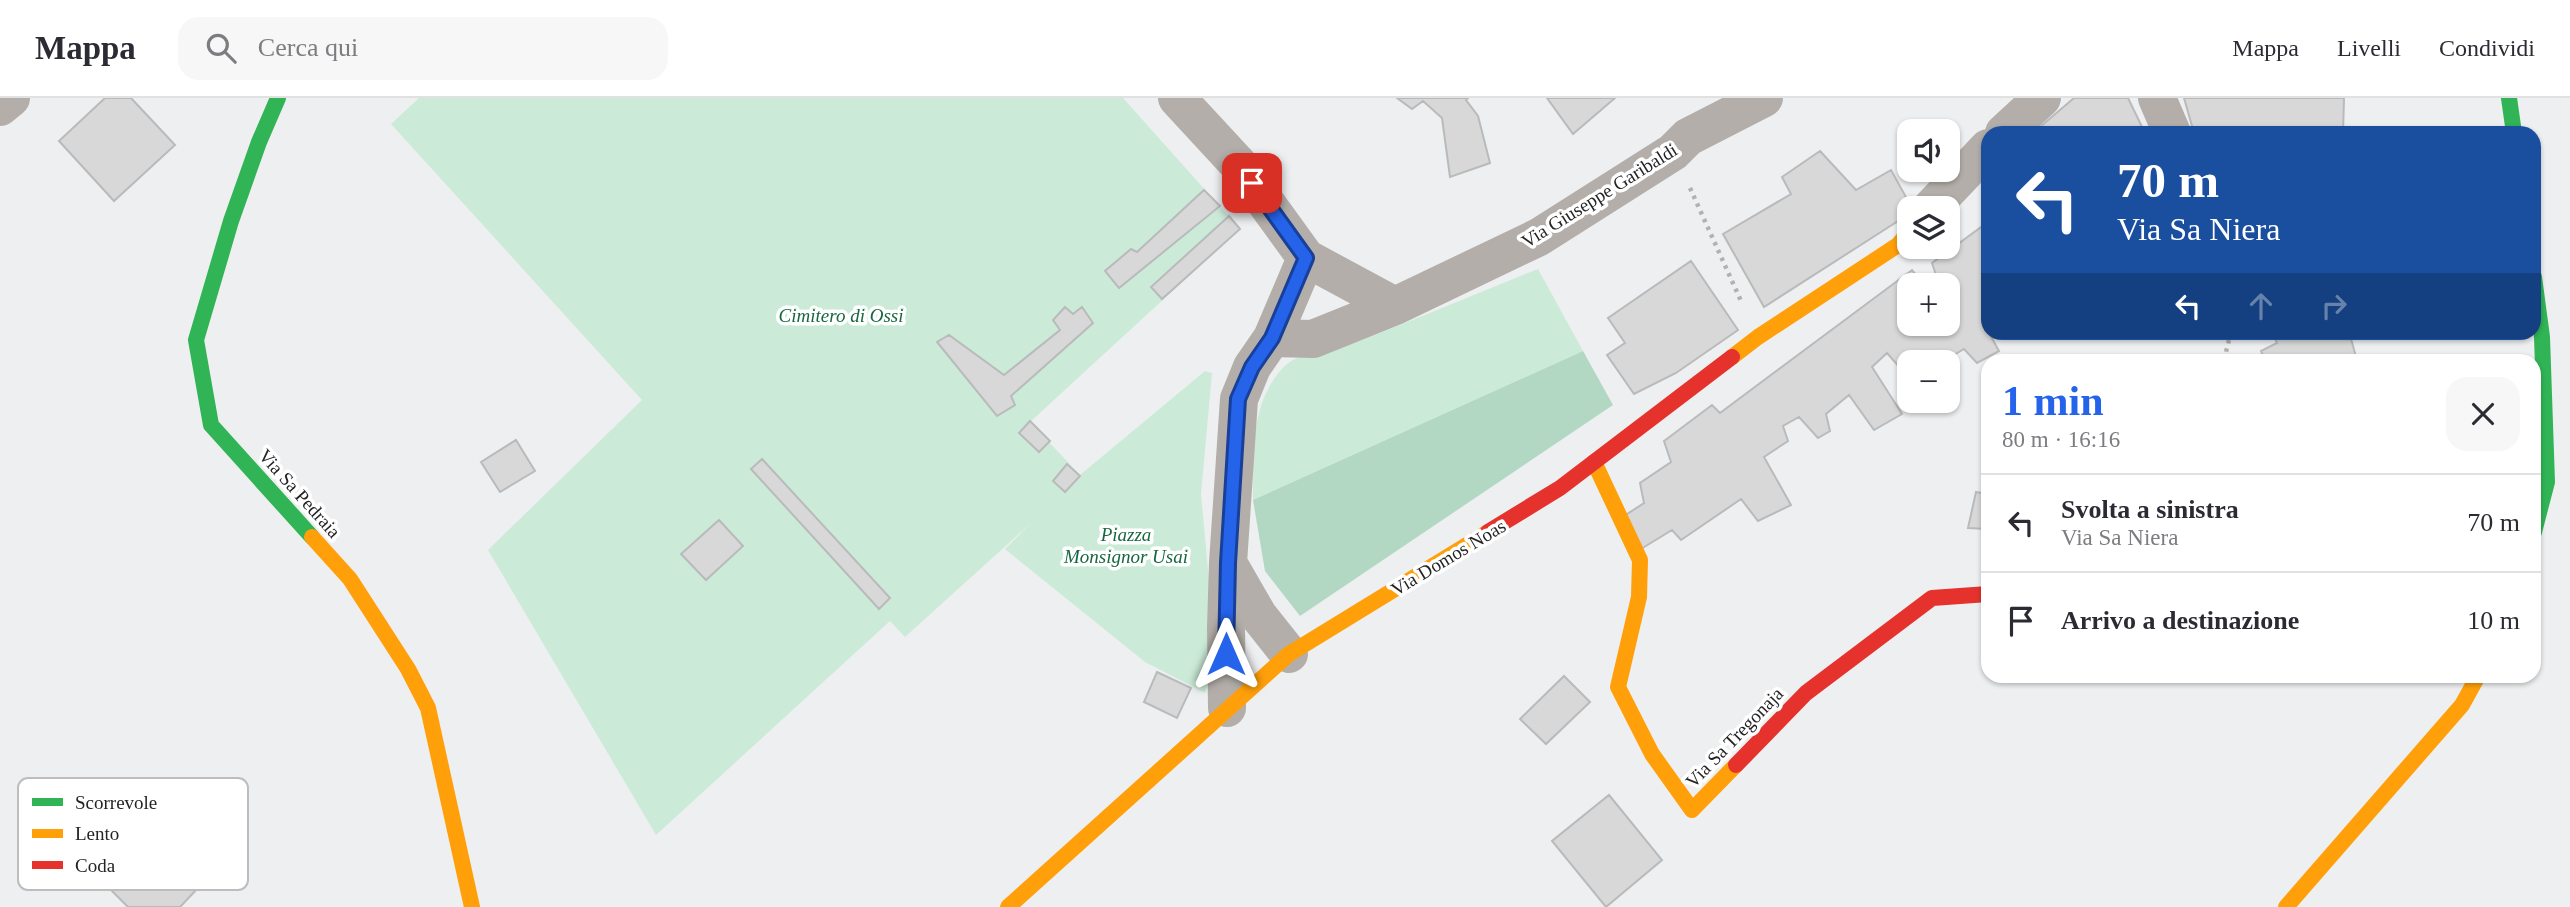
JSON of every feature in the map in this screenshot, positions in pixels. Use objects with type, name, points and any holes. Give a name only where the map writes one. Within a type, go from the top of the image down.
[{"type":"street","points":[[0,107],[11,98]]},
{"type":"street","name":"Via Sa Pedraia","points":[[278,98],[231,221],[196,340],[211,425],[350,579],[408,669],[428,708],[472,907]]},
{"type":"street","points":[[1177,98],[1238,164],[1306,258],[1395,306]]},
{"type":"street","name":"Via Giuseppe Garibaldi","points":[[1272,338],[1313,339],[1395,306],[1539,237],[1673,152],[1688,137],[1764,98]]},
{"type":"street","points":[[2012,126],[2042,98]]},
{"type":"street","points":[[2157,98],[2169,126]]},
{"type":"street","points":[[2509,98],[2513,126]]},
{"type":"street","points":[[1942,196],[1981,155]]},
{"type":"street","name":"Via Domos Noas","points":[[1008,907],[1289,654],[1560,488],[1758,337],[1897,246]]},
{"type":"street","points":[[1227,708],[1228,563],[1238,399],[1252,367],[1272,338],[1306,258]]},
{"type":"street","points":[[2541,330],[2547,482],[2541,506]]},
{"type":"street","name":"Via Sa Tregonaja","points":[[1594,462],[1640,560],[1639,597],[1618,687],[1652,754],[1692,810],[1806,693],[1932,598],[1981,594]]},
{"type":"street","points":[[1228,563],[1258,615],[1289,654]]},
{"type":"street","points":[[2286,907],[2462,705],[2474,683]]},
{"type":"path","points":[[1673,152],[1758,337]]},
{"type":"green space","name":"Cimitero di Ossi","points":[[419,98],[1123,98],[1240,229],[1030,422],[1080,475],[1205,371],[1212,373],[1201,494],[1216,656],[1205,693],[1145,662],[1005,549],[1031,523],[905,637],[890,621],[656,835],[488,550],[642,400],[391,124]]},
{"type":"green space","points":[[1538,269],[1583,351],[1253,500],[1258,416],[1270,385],[1288,363],[1308,353],[1364,339]]},
{"type":"green space","points":[[1583,351],[1613,405],[1300,616],[1265,571],[1253,500]]},
{"type":"building","points":[[105,98],[131,98],[175,145],[114,201],[59,141]]},
{"type":"building","points":[[1397,98],[1468,98],[1466,100],[1478,116],[1490,163],[1450,177],[1442,118],[1423,101],[1412,109]]},
{"type":"building","points":[[1547,98],[1615,98],[1573,134]]},
{"type":"building","points":[[2074,98],[2128,98],[2142,126],[2041,126]]},
{"type":"building","points":[[2184,98],[2344,98],[2343,126],[2192,126]]},
{"type":"building","points":[[1820,151],[1856,190],[1891,170],[1905,196],[1897,196],[1897,222],[1764,307],[1723,234],[1791,194],[1782,177]]},
{"type":"building","points":[[1204,190],[1220,206],[1119,288],[1105,271],[1131,249],[1137,252]]},
{"type":"building","points":[[1229,216],[1240,229],[1162,299],[1151,287]]},
{"type":"building","points":[[1981,227],[1981,340],[1993,340],[1999,351],[1981,354],[1981,361],[1977,363],[1964,349],[1960,351],[1897,350],[1897,364],[1887,353],[1872,367],[1897,406],[1897,413],[1902,414],[1874,430],[1849,395],[1826,414],[1830,431],[1818,438],[1799,417],[1783,426],[1788,441],[1764,457],[1791,505],[1758,521],[1741,499],[1681,540],[1672,530],[1641,549],[1621,518],[1644,503],[1640,483],[1671,462],[1664,441],[1712,405],[1720,413],[1897,281],[1897,336],[1960,336],[1960,273],[1935,273],[1932,263],[1937,259],[1960,259],[1960,242]]},
{"type":"building","points":[[1691,261],[1738,330],[1676,373],[1634,394],[1607,355],[1625,343],[1608,318]]},
{"type":"building","points":[[1065,307],[1073,314],[1082,307],[1093,323],[1011,396],[1015,405],[997,416],[937,342],[949,335],[1004,375],[1060,330],[1053,320]]},
{"type":"building","points":[[2276,340],[2351,340],[2355,354],[2262,354],[2261,351],[2277,343]]},
{"type":"building","points":[[1030,421],[1050,441],[1039,452],[1019,433]]},
{"type":"building","points":[[516,440],[535,471],[500,492],[481,462]]},
{"type":"building","points":[[762,459],[890,598],[879,609],[751,469]]},
{"type":"building","points":[[1067,464],[1080,476],[1065,492],[1053,481]]},
{"type":"building","points":[[1976,492],[1981,493],[1981,529],[1968,528]]},
{"type":"building","points":[[719,520],[743,546],[706,580],[681,554]]},
{"type":"building","points":[[1157,672],[1191,688],[1177,718],[1144,702]]},
{"type":"building","points":[[1564,676],[1590,702],[1546,744],[1520,719]]},
{"type":"building","points":[[1609,795],[1662,860],[1606,907],[1552,841]]},
{"type":"building","points":[[111,890],[196,890],[180,907],[128,907]]},
{"type":"traffic: fast","points":[[278,98],[231,221],[196,340],[211,425],[312,537]]},
{"type":"traffic: fast","points":[[2509,98],[2513,126]]},
{"type":"traffic: fast","points":[[2541,330],[2547,482],[2541,505]]},
{"type":"traffic: slow","points":[[1732,357],[1897,246]]},
{"type":"traffic: slow","points":[[1594,462],[1640,560],[1639,597],[1618,687],[1652,754],[1692,810],[1736,765]]},
{"type":"traffic: slow","points":[[1008,907],[1289,654],[1488,532]]},
{"type":"traffic: slow","points":[[312,537],[350,579],[408,669],[428,708],[472,907]]},
{"type":"traffic: slow","points":[[2286,907],[2462,705],[2474,683]]},
{"type":"traffic: jam","points":[[1488,532],[1560,488],[1732,357]]},
{"type":"traffic: jam","points":[[1736,765],[1806,693],[1932,598],[1981,594]]},
{"type":"route","points":[[1226,654],[1228,563],[1238,399],[1252,367],[1272,338],[1306,258],[1252,183]]},
{"type":"park label","name":"Piazza Monsignor Usai","points":[[1126,545]]}]
